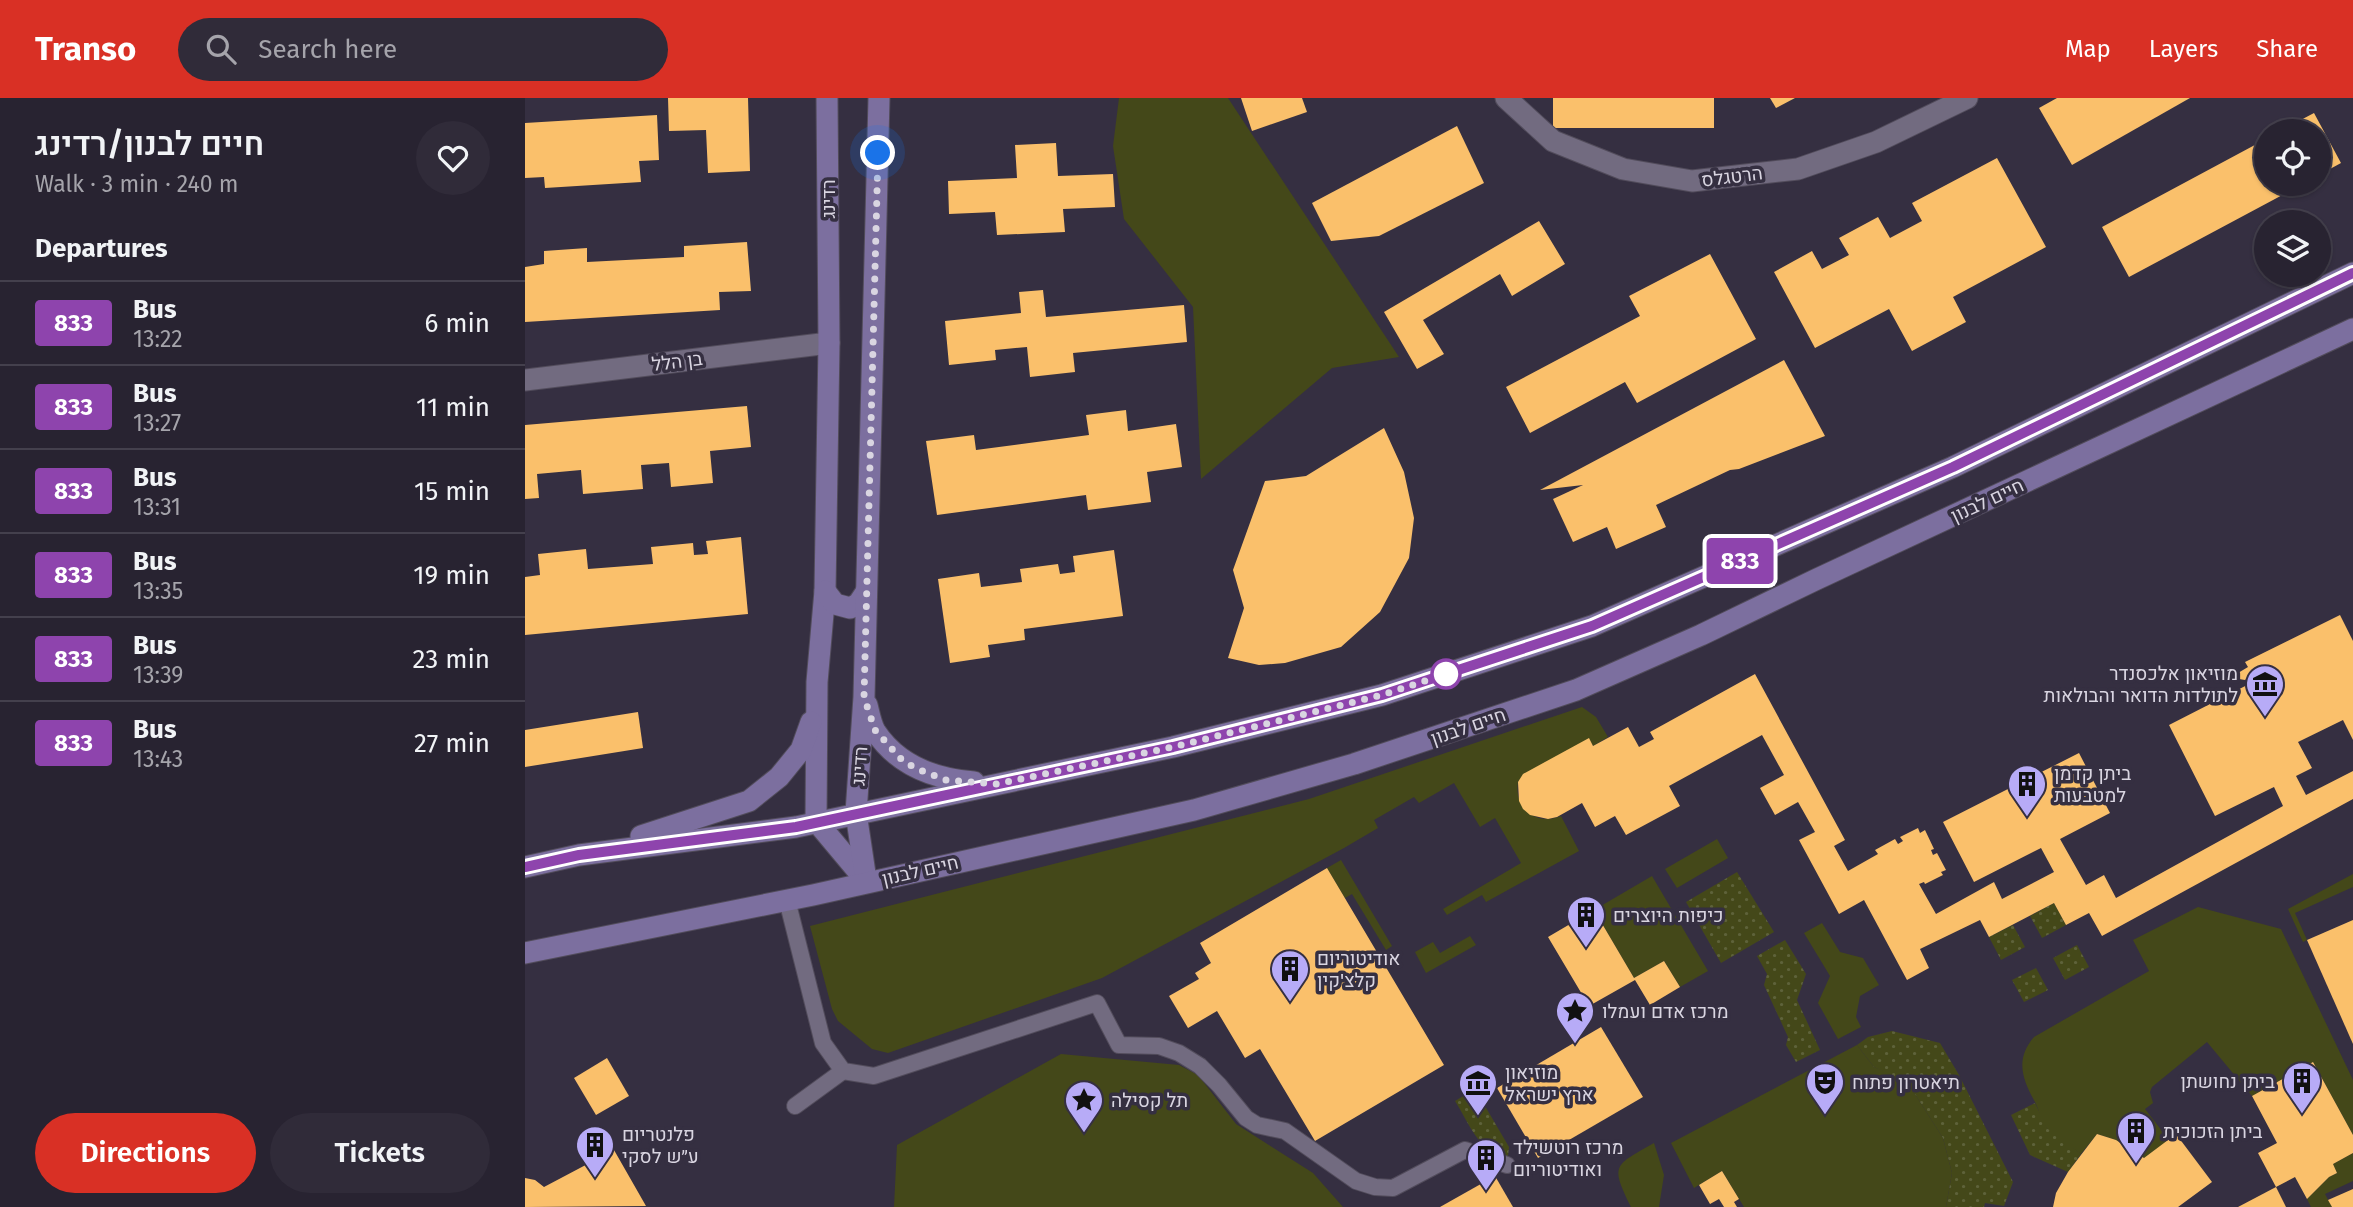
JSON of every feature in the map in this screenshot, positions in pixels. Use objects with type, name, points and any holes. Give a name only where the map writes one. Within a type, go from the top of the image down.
[{"type":"main road","name":"רדינג","points":[[816,821],[817,682],[825,591],[829,343],[827,98]]},
{"type":"main road","name":"רדינג","points":[[867,882],[856,813],[864,697],[879,98]]},
{"type":"main road","points":[[579,855],[796,827],[1173,747],[1382,695],[1592,626],[1953,467],[2353,273]]},
{"type":"main road","name":"חיים לבנון","points":[[525,953],[787,900],[1194,810],[1354,764],[1576,690],[1701,635],[2353,329]]},
{"type":"main road","points":[[825,591],[835,604],[850,608],[858,604],[866,592]]},
{"type":"main road","points":[[525,867],[579,855],[749,801],[779,777],[801,750],[810,725],[817,682]]},
{"type":"main road","points":[[864,697],[875,730],[902,760],[946,780],[997,784]]},
{"type":"main road","points":[[816,821],[867,882]]},
{"type":"street","name":"הרטגלס","points":[[1506,98],[1553,141],[1623,169],[1692,181],[1798,169],[1876,142],[1966,98]]},
{"type":"street","name":"בן הלל","points":[[525,380],[829,343]]},
{"type":"lane","points":[[787,900],[823,1043],[843,1071]]},
{"type":"lane","points":[[795,1106],[843,1071],[874,1076],[1097,1003],[1119,1045],[1159,1046],[1179,1053],[1210,1075],[1246,1118],[1257,1125],[1285,1131],[1298,1138],[1356,1181],[1375,1187],[1393,1188],[1465,1150],[1507,1165]]},
{"type":"green space","points":[[1119,98],[1228,98],[1399,357],[1332,368],[1201,479],[1193,307],[1124,219],[1113,146]]},
{"type":"green space","points":[[1582,707],[1596,717],[1608,737],[1593,746],[1589,739],[1518,782],[1523,807],[1535,817],[1543,819],[1561,816],[1579,851],[1486,902],[1482,895],[1447,915],[1443,909],[1521,863],[1495,818],[1480,827],[1454,783],[1419,803],[1414,797],[1374,820],[1378,828],[1344,848],[1102,978],[888,1053],[872,1049],[838,1021],[832,1009],[810,926],[1309,799]]},
{"type":"green space","points":[[1717,839],[1728,858],[1677,888],[1665,869]]},
{"type":"green space","points":[[1341,860],[1392,946],[1386,950],[1352,894],[1345,898],[1327,868]]},
{"type":"green space","points":[[1737,872],[1774,932],[1721,963],[1686,902]]},
{"type":"green space","points":[[2353,874],[2353,887],[2295,913],[2307,940],[2303,942],[2288,909]]},
{"type":"green space","points":[[1652,876],[1708,971],[1680,987],[1664,961],[1634,978],[1594,910]]},
{"type":"green space","points":[[2054,903],[2066,925],[2042,938],[2030,916]]},
{"type":"green space","points":[[2198,907],[2281,929],[2353,1080],[2353,1135],[2313,1062],[2252,1096],[2207,1042],[2152,1087],[2150,1092],[2153,1103],[2145,1109],[2169,1140],[2144,1158],[2116,1140],[2097,1134],[2081,1154],[2058,1139],[2046,1127],[2024,1077],[2024,1053],[2028,1045],[2034,1037],[2149,971],[2133,940]]},
{"type":"green space","points":[[1822,923],[1840,952],[1863,958],[1879,985],[1860,996],[1856,1017],[1861,1027],[1838,1039],[1818,1003],[1830,976],[1804,933]]},
{"type":"green space","points":[[2013,925],[2025,947],[2001,960],[1989,937]]},
{"type":"green space","points":[[1470,936],[1476,945],[1426,973],[1415,952],[1433,942],[1440,953]]},
{"type":"green space","points":[[1785,940],[1806,974],[1797,1000],[1820,1050],[1796,1062],[1786,1045],[1788,1037],[1764,985],[1767,974],[1757,956]]},
{"type":"green space","points":[[2077,945],[2089,967],[2065,980],[2053,958]]},
{"type":"green space","points":[[2036,968],[2048,990],[2024,1002],[2012,980]]},
{"type":"green space","points":[[1892,1031],[1940,1043],[2013,1182],[2004,1206],[1985,1203],[1984,1207],[1946,1207],[1952,1173],[1943,1138],[1915,1094],[1890,1074],[1874,1067],[1857,1045],[1868,1037]]},
{"type":"green space","name":"תיאטרון פתוח","points":[[1857,1045],[1874,1067],[1890,1073],[1915,1094],[1943,1138],[1952,1173],[1946,1207],[1744,1207],[1722,1171],[1694,1188],[1671,1143]]},
{"type":"green space","name":"תל קסילה","points":[[1061,1054],[1179,1065],[1198,1075],[1236,1124],[1313,1173],[1343,1207],[894,1207],[897,1145]]},
{"type":"green space","points":[[1475,1089],[1509,1147],[1508,1156],[1489,1150],[1482,1144],[1455,1101]]},
{"type":"green space","points":[[2035,1103],[2047,1128],[2081,1154],[2068,1172],[2030,1155],[2011,1115]]},
{"type":"green space","points":[[1654,1143],[1664,1175],[1659,1207],[1631,1207],[1620,1182],[1620,1168],[1624,1162]]},
{"type":"green space","points":[[2353,1153],[2353,1181],[2325,1194],[2332,1207],[2311,1207],[2307,1199],[2329,1177],[2337,1173],[2333,1164]]},
{"type":"building","points":[[668,98],[748,98],[750,171],[708,173],[706,130],[669,131]]},
{"type":"building","points":[[1241,98],[1302,98],[1307,112],[1252,131]]},
{"type":"building","points":[[1553,98],[1714,98],[1714,128],[1553,128]]},
{"type":"building","points":[[1770,98],[1795,98],[1776,108]]},
{"type":"building","points":[[2057,98],[2190,98],[2072,165],[2039,108]]},
{"type":"building","points":[[2314,113],[2317,119],[2303,119]]},
{"type":"building","points":[[657,115],[659,160],[639,161],[641,182],[545,188],[544,177],[525,178],[525,123]]},
{"type":"building","points":[[1457,126],[1484,183],[1379,236],[1331,241],[1312,203]]},
{"type":"building","points":[[1056,143],[1058,176],[1113,174],[1115,207],[1063,209],[1065,232],[997,235],[995,212],[949,214],[948,181],[1017,178],[1015,145]]},
{"type":"building","points":[[2331,144],[2341,163],[2331,168]]},
{"type":"building","points":[[2254,145],[2254,196],[2281,196],[2129,277],[2102,227]]},
{"type":"building","points":[[1997,158],[2046,247],[1953,297],[1966,322],[1912,351],[1889,309],[1815,348],[1774,272],[1812,251],[1822,269],[1849,255],[1839,238],[1878,217],[1890,238],[1922,221],[1912,203]]},
{"type":"building","points":[[1539,221],[1565,264],[1512,296],[1500,274],[1423,320],[1444,354],[1417,369],[1384,312]]},
{"type":"building","points":[[747,242],[751,291],[719,292],[720,310],[525,322],[525,267],[544,264],[544,251],[587,248],[587,262],[684,257],[684,246]]},
{"type":"building","points":[[1710,254],[1756,339],[1637,403],[1625,382],[1530,433],[1506,387],[1640,316],[1629,296]]},
{"type":"building","points":[[1043,290],[1046,317],[1184,305],[1187,342],[1073,353],[1075,372],[1030,377],[1027,347],[995,350],[996,360],[949,365],[945,321],[1021,313],[1019,292]]},
{"type":"building","points":[[1784,360],[1825,436],[1730,470],[1656,505],[1666,527],[1616,549],[1607,527],[1573,542],[1553,499],[1583,485],[1540,490]]},
{"type":"building","points":[[747,406],[751,447],[710,451],[713,483],[671,487],[669,463],[641,465],[643,489],[583,494],[581,470],[537,474],[539,498],[525,499],[525,425]]},
{"type":"building","points":[[1126,410],[1128,431],[1176,424],[1182,467],[1147,472],[1151,502],[1088,510],[1086,495],[937,515],[926,441],[974,435],[976,450],[1089,435],[1086,415]]},
{"type":"building","points":[[1384,428],[1404,472],[1414,518],[1409,558],[1380,612],[1341,647],[1285,663],[1259,665],[1228,658],[1244,608],[1233,570],[1265,481],[1306,476]]},
{"type":"building","points":[[741,537],[748,614],[525,635],[525,577],[540,575],[538,554],[586,549],[588,569],[653,564],[651,547],[693,543],[694,555],[708,554],[706,541]]},
{"type":"building","points":[[1114,550],[1123,616],[1024,629],[1025,640],[988,645],[990,657],[950,663],[938,579],[979,573],[981,587],[1022,582],[1020,569],[1058,564],[1060,574],[1075,572],[1073,556]]},
{"type":"building","points":[[2340,615],[2353,641],[2353,740],[2343,720],[2298,742],[2312,768],[2296,776],[2306,795],[2353,771],[2353,799],[2102,936],[2089,913],[2066,925],[2054,903],[1989,937],[1980,920],[1920,949],[1929,968],[1907,980],[1864,900],[1839,914],[1799,840],[1815,832],[1798,802],[1775,815],[1760,788],[1784,775],[1762,735],[1669,786],[1680,806],[1626,835],[1615,816],[1595,827],[1582,803],[1548,819],[1530,815],[1519,801],[1518,782],[1523,774],[1589,738],[1593,746],[1628,727],[1639,747],[1654,739],[1650,732],[1755,674],[1845,840],[1834,846],[1848,871],[1878,854],[1875,850],[1895,839],[1898,844],[1903,841],[1900,837],[1918,828],[1920,833],[1925,830],[1934,849],[1931,850],[1933,855],[1937,853],[1946,870],[1941,872],[1943,875],[1925,884],[1919,884],[1936,914],[1994,882],[2002,899],[2054,872],[2041,848],[1974,882],[1943,822],[2079,753],[2110,813],[2060,839],[2086,885],[2104,875],[2116,898],[2283,806],[2274,787],[2215,816],[2169,725],[2255,681],[2252,676],[2245,680],[2239,679],[2238,673],[2248,667],[2245,662]]},
{"type":"building","points":[[638,712],[643,748],[525,767],[525,730]]},
{"type":"building","name":"אודיטוריום קלצ'קין","points":[[1327,868],[1444,1065],[1315,1141],[1260,1049],[1245,1058],[1217,1011],[1188,1028],[1169,996],[1199,979],[1195,973],[1211,963],[1200,943]]},
{"type":"building","name":"כיפות היוצרים","points":[[1594,910],[1634,978],[1664,961],[1680,987],[1650,1005],[1635,980],[1589,1006],[1548,937]]},
{"type":"building","points":[[2353,920],[2353,1044],[2307,940]]},
{"type":"building","points":[[1601,1027],[1643,1097],[1538,1158],[1497,1088]]},
{"type":"building","points":[[607,1058],[629,1096],[596,1115],[574,1078]]},
{"type":"building","name":"ביתן נחושתן","points":[[2313,1062],[2353,1135],[2353,1153],[2333,1164],[2337,1173],[2329,1177],[2307,1199],[2295,1177],[2276,1187],[2258,1153],[2277,1143],[2252,1096]]},
{"type":"building","name":"ביתן הזכוכית","points":[[2097,1134],[2116,1140],[2144,1158],[2176,1134],[2212,1182],[2178,1207],[2053,1207],[2056,1193],[2068,1172]]},
{"type":"building","name":"פלנטריום ע״ש לסקי","points":[[614,1150],[646,1206],[525,1207],[525,1178],[535,1180],[544,1187]]},
{"type":"building","points":[[1722,1171],[1739,1199],[1734,1202],[1737,1207],[1724,1207],[1719,1199],[1710,1204],[1699,1185]]},
{"type":"building","name":"מרכז רוטשילד ואודיטוריום","points":[[1495,1176],[1513,1207],[1440,1207]]},
{"type":"building","points":[[2276,1187],[2286,1207],[2238,1207]]},
{"type":"building","points":[[2353,1189],[2353,1207],[2332,1207],[2328,1200]]},
{"type":"bus line","name":"833","points":[[525,867],[579,855],[796,827],[1173,747],[1382,695],[1592,626],[1953,467],[2353,273]]},
{"type":"place","name":"מוזיאון אלכסנדר לתולדות הדואר והבולאות","points":[[2265,718]]},
{"type":"place","name":"ביתן קדמן למטבעות","points":[[2027,818]]},
{"type":"place","name":"כיפות היוצרים","points":[[1586,949]]},
{"type":"place","name":"אודיטוריום קלצ'קין","points":[[1290,1003]]},
{"type":"place","name":"מרכז אדם ועמלו","points":[[1575,1045]]},
{"type":"place","name":"ביתן נחושתן","points":[[2302,1115]]},
{"type":"place","name":"תיאטרון פתוח","points":[[1825,1116]]},
{"type":"place","name":"מוזיאון ארץ ישראל","points":[[1478,1117]]},
{"type":"place","name":"תל קסילה","points":[[1084,1134]]},
{"type":"place","name":"ביתן הזכוכית","points":[[2136,1165]]},
{"type":"place","name":"פלנטריום ע״ש לסקי","points":[[595,1179]]},
{"type":"place","name":"מרכז רוטשילד ואודיטוריום","points":[[1486,1192]]},
{"type":"route","points":[[878,153],[864,697],[875,730],[902,760],[946,780],[997,784],[1173,747],[1382,695],[1446,674]]}]
